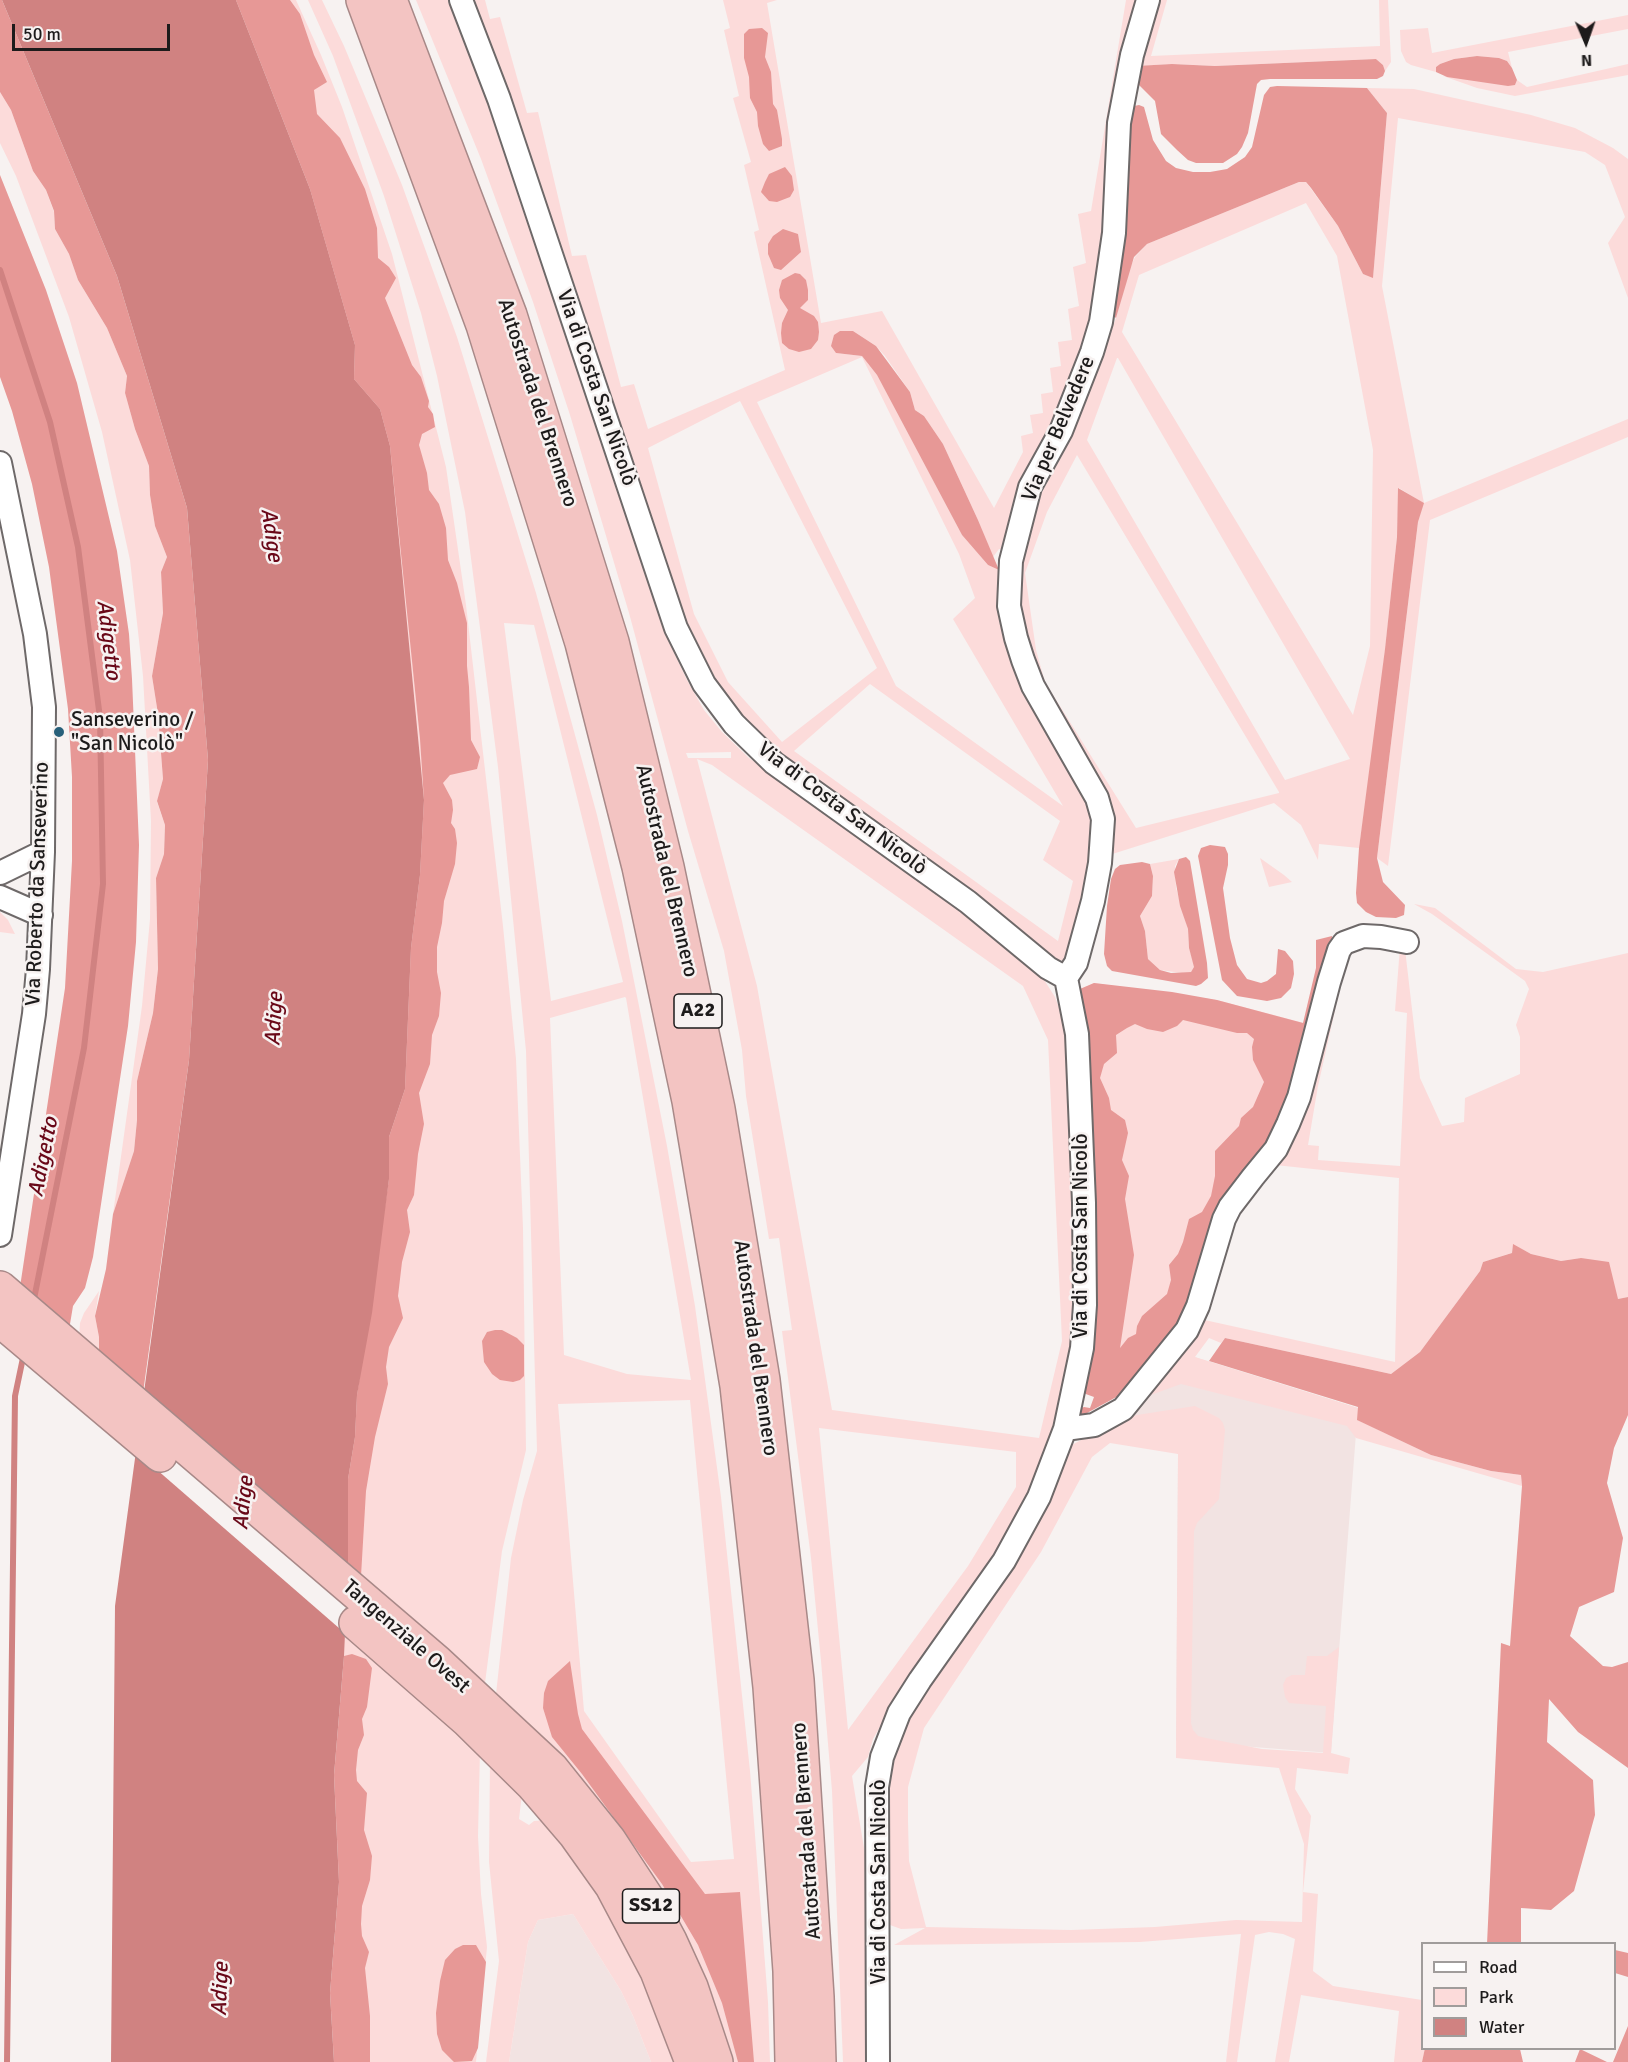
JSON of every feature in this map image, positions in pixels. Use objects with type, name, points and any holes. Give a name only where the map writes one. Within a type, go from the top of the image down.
[{"type":"highway","name":"Autostrada del Brennero","points":[[363,0],[483,325],[582,643],[639,867],[689,1101],[737,1386],[769,1675],[790,1971],[792,2062]]},
{"type":"highway","name":"Autostrada del Brennero","points":[[390,0],[510,315],[612,642],[667,867],[718,1109],[763,1380],[797,1680],[818,1997],[819,2062]]},
{"type":"highway","name":"Tangenziale Ovest","points":[[0,1288],[437,1662],[542,1777],[609,1840],[647,1898],[670,1941],[691,1987],[716,2062]]},
{"type":"highway","name":"Tangenziale Ovest","points":[[0,1320],[309,1582],[467,1720],[542,1777],[575,1834],[612,1886],[657,1971],[692,2062]]},
{"type":"street","name":"Via di Costa San Nicolò","points":[[461,0],[500,99],[676,628],[704,684],[734,724],[774,763],[968,902],[1048,968],[1066,978],[1077,1034],[1084,1203],[1085,1305],[1082,1348],[1065,1429],[1039,1497],[1004,1561],[899,1713],[882,1757],[877,1796],[878,2062]]},
{"type":"street","name":"Via per Belvedere","points":[[1066,978],[1076,963],[1092,901],[1100,863],[1103,819],[1097,798],[1033,686],[1023,660],[1009,606],[1011,561],[1030,487],[1061,431],[1092,352],[1101,322],[1114,233],[1119,123],[1132,55],[1148,0]]},
{"type":"street","name":"Via Roberto da Sanseverino","points":[[0,463],[35,634],[44,707],[41,915],[34,1014],[0,1235]]},
{"type":"street","points":[[0,873],[43,852]]},
{"type":"street","points":[[0,897],[41,915]]},
{"type":"street","points":[[1065,1429],[1094,1425],[1123,1409],[1187,1330],[1198,1306],[1224,1219],[1276,1149],[1299,1097],[1339,950],[1344,943],[1363,936],[1407,942]]},
{"type":"shaded area","points":[[0,0],[2,0],[117,276],[187,508],[208,760],[189,1060],[143,1393],[99,1355],[99,1337],[95,1316],[106,1269],[113,1214],[134,1151],[137,1081],[153,1013],[158,969],[156,878],[164,854],[165,825],[157,801],[163,779],[158,714],[152,676],[163,613],[161,572],[167,557],[155,526],[150,495],[149,466],[125,393],[127,376],[107,328],[78,280],[69,254],[55,229],[54,211],[46,190],[33,171],[11,110],[0,92]]},
{"type":"shaded area","points":[[236,0],[290,0],[300,14],[314,55],[327,82],[314,90],[317,114],[340,138],[365,189],[377,228],[378,258],[389,267],[396,278],[385,298],[412,365],[421,377],[429,401],[428,407],[433,414],[435,427],[422,434],[419,445],[429,490],[439,504],[446,528],[448,560],[457,583],[467,623],[471,740],[480,757],[477,769],[450,775],[443,783],[452,800],[451,823],[455,829],[457,843],[455,864],[444,901],[437,947],[437,972],[441,993],[439,1016],[432,1035],[430,1064],[419,1093],[424,1124],[414,1195],[407,1210],[410,1232],[402,1262],[398,1296],[403,1318],[389,1347],[386,1367],[388,1384],[375,1437],[366,1491],[361,1576],[348,1565],[348,1479],[355,1437],[357,1395],[389,1179],[389,1137],[405,1089],[411,948],[420,875],[424,800],[420,739],[390,446],[380,409],[354,379],[355,345],[310,189]]},
{"type":"shaded area","points":[[762,28],[768,33],[765,57],[771,72],[773,104],[777,110],[782,139],[782,146],[769,151],[763,144],[757,112],[750,98],[749,77],[744,58],[744,34],[749,29]]},
{"type":"shaded area","points":[[1477,56],[1507,61],[1517,80],[1515,85],[1508,86],[1447,77],[1436,72],[1436,67],[1440,64],[1454,59]]},
{"type":"shaded area","points":[[1376,59],[1383,65],[1385,71],[1383,76],[1377,79],[1261,80],[1257,84],[1248,133],[1242,147],[1237,154],[1223,163],[1196,163],[1188,160],[1177,150],[1161,134],[1155,101],[1135,81],[1136,66],[1172,64],[1215,66]]},
{"type":"shaded area","points":[[1270,87],[1367,88],[1387,113],[1373,278],[1363,274],[1338,226],[1311,188],[1306,182],[1299,182],[1147,244],[1134,257],[1116,318],[1111,313],[1129,107],[1139,105],[1144,107],[1153,140],[1166,161],[1176,168],[1193,172],[1210,172],[1227,169],[1245,157],[1252,147],[1264,95]]},
{"type":"shaded area","points":[[785,167],[792,176],[794,190],[790,197],[777,202],[769,201],[761,192],[765,182],[769,174]]},
{"type":"shaded area","points":[[0,175],[46,290],[77,383],[117,551],[129,634],[132,679],[139,845],[136,942],[128,1026],[93,1257],[85,1288],[73,1306],[69,1330],[20,1287],[65,988],[72,861],[72,777],[68,709],[49,567],[32,484],[0,377]]},
{"type":"shaded area","points":[[783,229],[798,234],[801,252],[781,270],[774,268],[768,254],[768,244],[773,236]]},
{"type":"shaded area","points":[[795,273],[800,274],[806,280],[808,290],[808,300],[800,308],[814,316],[818,322],[819,332],[818,340],[811,349],[799,352],[789,349],[782,343],[781,333],[782,323],[788,310],[780,298],[779,290],[782,280]]},
{"type":"shaded area","points":[[840,331],[853,331],[876,346],[910,392],[915,410],[924,416],[943,444],[999,570],[988,565],[962,535],[877,375],[862,356],[836,353],[831,346],[834,335]]},
{"type":"shaded area","points":[[1398,488],[1424,503],[1418,522],[1377,858],[1383,882],[1405,905],[1404,915],[1396,918],[1376,917],[1366,912],[1357,903],[1356,893],[1359,848],[1397,537]]},
{"type":"shaded area","points":[[1210,845],[1225,847],[1228,854],[1223,888],[1230,938],[1237,965],[1247,979],[1261,983],[1276,974],[1278,949],[1285,951],[1293,961],[1294,974],[1291,988],[1281,998],[1267,1001],[1237,996],[1222,980],[1198,856],[1201,848]]},
{"type":"shaded area","points":[[1186,857],[1190,861],[1208,978],[1196,986],[1112,971],[1107,966],[1104,954],[1111,879],[1115,869],[1120,865],[1142,862],[1150,864],[1153,876],[1152,896],[1140,916],[1145,931],[1148,959],[1160,970],[1171,973],[1191,972],[1194,967],[1189,948],[1188,929],[1180,906],[1174,872],[1179,859]]},
{"type":"shaded area","points":[[1332,936],[1333,947],[1299,1074],[1181,1325],[1122,1394],[1083,1415],[1077,1414],[1077,1410],[1084,1407],[1090,1408],[1094,1397],[1083,1393],[1089,1049],[1080,989],[1094,983],[1172,992],[1217,1000],[1303,1023],[1316,968],[1316,940]],"holes":[[[1183,1020],[1237,1033],[1247,1033],[1254,1039],[1253,1060],[1264,1082],[1253,1107],[1241,1118],[1239,1126],[1215,1151],[1215,1176],[1211,1196],[1202,1212],[1189,1219],[1178,1254],[1169,1265],[1171,1280],[1167,1294],[1142,1316],[1136,1334],[1128,1338],[1120,1348],[1134,1255],[1125,1199],[1129,1176],[1122,1160],[1128,1133],[1125,1120],[1111,1110],[1109,1098],[1100,1078],[1104,1064],[1117,1053],[1116,1035],[1135,1024],[1163,1032],[1177,1026]]]},
{"type":"shaded area","points":[[1513,1244],[1531,1254],[1561,1261],[1581,1258],[1609,1262],[1618,1299],[1628,1297],[1628,1415],[1614,1448],[1607,1483],[1623,1538],[1614,1592],[1579,1607],[1570,1636],[1603,1666],[1612,1667],[1628,1662],[1628,1768],[1578,1732],[1549,1699],[1547,1742],[1593,1780],[1595,1815],[1574,1891],[1551,1910],[1521,1908],[1521,1942],[1487,1942],[1501,1643],[1510,1646],[1521,1475],[1491,1471],[1431,1455],[1357,1420],[1358,1407],[1209,1361],[1225,1338],[1391,1374],[1420,1352],[1480,1271],[1483,1262],[1512,1253]]},
{"type":"shaded area","points":[[502,1330],[517,1338],[524,1345],[524,1376],[520,1380],[513,1382],[500,1380],[492,1374],[484,1362],[482,1341],[487,1332]]},
{"type":"shaded area","points":[[1178,1352],[1358,1408],[1331,1753],[1176,1741],[1178,1454],[1124,1417]]},
{"type":"shaded area","points":[[352,1654],[366,1659],[372,1668],[367,1707],[362,1719],[364,1735],[358,1750],[356,1770],[357,1781],[367,1793],[364,1830],[372,1856],[370,1880],[362,1906],[361,1924],[362,1936],[369,1952],[365,1968],[370,2016],[370,2062],[334,2062],[330,1993],[339,1882],[334,1775],[344,1656]]},
{"type":"shaded area","points":[[570,1661],[582,1729],[705,1894],[740,1892],[754,2062],[738,2062],[722,2003],[698,1945],[662,1884],[582,1774],[552,1737],[543,1708],[544,1693],[548,1681]]},
{"type":"shaded area","points":[[573,1914],[621,1991],[651,2062],[509,2062],[528,1942],[538,1920]]},
{"type":"shaded area","points":[[463,1945],[476,1945],[486,1962],[478,2048],[472,2061],[454,2062],[442,2050],[437,2034],[436,2013],[445,1960],[455,1949]]},
{"type":"shaded area","points":[[1616,1950],[1628,1953],[1628,1977],[1616,1973]]},
{"type":"shaded area","points":[[1628,2026],[1628,2062],[1613,2062]]},
{"type":"shaded area","points":[[1425,2050],[1520,2050],[1523,2062],[1422,2062]]},
{"type":"shaded area","points":[[1580,2050],[1582,2050],[1607,2062],[1575,2062]]},
{"type":"green space","points":[[236,0],[296,0],[321,55],[342,107],[392,254],[446,467],[466,605],[503,926],[516,1059],[523,1228],[526,1450],[502,1551],[485,1683],[348,1565],[310,189]]},
{"type":"green space","points":[[308,0],[322,0],[344,46],[402,185],[457,337],[536,593],[597,815],[622,921],[667,1146],[695,1306],[721,1497],[750,1771],[768,2002],[770,2062],[728,2062],[561,1761],[496,1694],[511,1558],[523,1500],[537,1451],[526,1051],[498,767],[465,512],[437,376],[421,313],[384,196],[333,56]],"holes":[[[504,623],[534,625],[623,982],[551,1001]],[[626,998],[691,1380],[627,1374],[564,1355],[550,1018]],[[690,1400],[734,1859],[691,1862],[584,1711],[558,1404]]]},
{"type":"green space","points":[[416,0],[449,0],[502,136],[625,500],[655,603],[670,644],[704,710],[722,732],[749,758],[1019,954],[1041,975],[1055,997],[1065,1023],[1075,1209],[1073,1346],[1053,1432],[1032,1492],[1014,1528],[905,1683],[873,1739],[868,1757],[852,1776],[867,1866],[869,2062],[843,2062],[832,1791],[811,1558],[782,1331],[792,1330],[779,1238],[769,1239],[746,1096],[742,1050],[724,951],[688,831],[629,613],[570,415],[533,302],[481,159]],"holes":[[[731,752],[731,758],[688,758],[686,753]],[[697,759],[712,765],[1023,986],[1048,1040],[1062,1341],[1039,1438],[832,1410],[757,986]],[[819,1428],[1016,1452],[1016,1487],[968,1566],[848,1730]]]},
{"type":"green space","points":[[467,0],[485,0],[490,19],[500,17],[527,113],[538,112],[572,256],[586,255],[621,387],[634,384],[648,429],[785,370],[754,232],[759,230],[744,165],[751,162],[733,98],[739,96],[724,30],[730,28],[723,0],[777,0],[767,3],[821,323],[882,311],[994,508],[1023,452],[1021,436],[1033,433],[1030,415],[1043,413],[1041,394],[1053,392],[1050,368],[1061,366],[1058,342],[1072,340],[1068,309],[1079,306],[1073,267],[1086,263],[1078,214],[1091,211],[1126,0],[1142,0],[1111,180],[1092,329],[1004,550],[999,549],[993,557],[943,444],[924,416],[915,410],[910,392],[885,356],[876,346],[853,331],[836,353],[862,356],[877,375],[962,535],[988,565],[999,570],[1001,603],[1088,795],[1097,834],[1069,962],[1055,959],[799,773],[739,721],[689,642]],"holes":[[[862,357],[959,554],[975,598],[953,619],[1063,806],[896,686],[757,402]],[[740,401],[877,668],[782,742],[728,682],[694,614],[648,448]],[[870,684],[1060,821],[1043,860],[1073,881],[1058,941],[794,751]]]},
{"type":"green space","points":[[1152,0],[1167,0],[1151,56],[1380,46],[1379,0],[1388,0],[1391,62],[1385,71],[1383,65],[1376,59],[1215,66],[1173,64],[1136,66]]},
{"type":"green space","points":[[1628,15],[1628,29],[1508,52],[1512,68],[1507,61],[1499,58],[1477,56],[1454,59],[1440,64],[1436,67],[1436,72],[1406,62],[1401,51],[1400,30],[1428,28],[1432,53]]},
{"type":"green space","points":[[1628,64],[1628,75],[1515,96],[1477,88],[1443,76],[1515,85],[1517,80],[1527,87]]},
{"type":"green space","points":[[1367,88],[1414,89],[1531,115],[1575,128],[1613,148],[1628,159],[1628,298],[1608,243],[1625,217],[1605,165],[1585,152],[1398,118],[1382,286],[1424,503],[1628,419],[1628,437],[1430,520],[1388,866],[1377,858],[1418,522],[1423,503],[1399,488],[1397,537],[1380,698],[1359,848],[1319,844],[1318,860],[1301,825],[1274,803],[1106,856],[1109,835],[1037,680],[1015,599],[1028,518],[1070,441],[1116,318],[1129,270],[1135,257],[1147,244],[1299,182],[1306,182],[1338,226],[1363,274],[1373,277],[1387,113]],"holes":[[[1306,203],[1337,256],[1373,450],[1370,646],[1353,715],[1122,332],[1139,275]],[[1118,358],[1350,759],[1285,780],[1087,440]],[[1077,455],[1279,793],[1136,828],[1045,682],[1036,650],[1025,573],[1047,512]]]},
{"type":"green space","points":[[0,92],[11,110],[33,171],[46,190],[54,212],[55,229],[69,254],[78,280],[107,328],[127,376],[125,393],[149,466],[150,495],[155,526],[167,557],[161,572],[163,613],[152,676],[158,714],[163,779],[157,802],[165,825],[164,854],[156,878],[158,969],[153,1013],[137,1081],[134,1151],[113,1214],[142,1006],[150,919],[151,821],[143,676],[130,560],[102,432],[69,317],[16,176],[0,143]]},
{"type":"green space","points":[[1260,858],[1284,875],[1292,882],[1269,887]]},
{"type":"green space","points":[[1179,859],[1175,866],[1176,888],[1188,929],[1189,948],[1195,967],[1191,972],[1182,973],[1160,970],[1148,959],[1145,931],[1140,916],[1152,896],[1153,876],[1150,864]]},
{"type":"green space","points":[[1414,904],[1435,908],[1516,969],[1543,972],[1628,953],[1628,1297],[1618,1299],[1581,1258],[1561,1261],[1531,1254],[1513,1245],[1512,1253],[1483,1262],[1480,1271],[1420,1352],[1391,1374],[1225,1338],[1221,1343],[1209,1338],[1195,1357],[1358,1408],[1358,1420],[1431,1455],[1491,1471],[1521,1475],[1522,1486],[1356,1438],[1347,1426],[1181,1384],[1137,1400],[1200,1319],[1395,1362],[1399,1178],[1275,1165],[1349,948],[1318,1086],[1308,1145],[1319,1146],[1318,1160],[1400,1166],[1407,1013],[1395,1011],[1400,947],[1405,949],[1420,1078],[1442,1126],[1464,1122],[1465,1098],[1520,1074],[1520,1037],[1516,1025],[1529,989],[1525,981],[1432,914]]},
{"type":"green space","points":[[0,912],[8,920],[15,934],[0,932]]},
{"type":"green space","points":[[1094,983],[1217,1000],[1304,1023],[1122,1394],[1089,1049],[1080,989]]},
{"type":"green space","points":[[99,1291],[95,1316],[99,1337],[99,1355],[79,1339],[80,1323],[84,1313]]},
{"type":"green space","points":[[1195,1406],[1219,1418],[1223,1423],[1225,1430],[1219,1499],[1197,1523],[1194,1531],[1191,1723],[1193,1730],[1198,1736],[1262,1749],[1323,1753],[1326,1706],[1289,1703],[1285,1697],[1283,1685],[1286,1678],[1292,1675],[1305,1675],[1307,1656],[1327,1656],[1339,1647],[1331,1753],[1350,1758],[1348,1774],[1297,1768],[1295,1789],[1311,1816],[1303,1892],[1318,1894],[1313,1971],[1333,1986],[1421,2000],[1421,2050],[1425,2050],[1422,2062],[1394,2062],[1399,2011],[1301,1995],[1289,2062],[1275,2062],[1295,1939],[1283,1934],[1269,1932],[1255,1935],[1237,2062],[1226,2062],[1241,1934],[1140,1942],[894,1945],[925,1928],[901,1929],[890,1925],[887,1911],[889,1771],[909,1713],[1070,1446],[1124,1417]],"holes":[[[1110,1443],[1178,1454],[1176,1758],[1279,1768],[1304,1844],[1302,1922],[1236,1920],[1155,1927],[1071,1930],[926,1927],[909,1861],[908,1821],[908,1787],[924,1728],[1041,1552],[1092,1457]]]},
{"type":"green space","points":[[344,1633],[480,1750],[478,1836],[487,1947],[476,2062],[334,2062]]},
{"type":"green space","points":[[490,1760],[522,1794],[519,1819],[529,1825],[534,1821],[546,1820],[616,1916],[678,2062],[651,2062],[621,1991],[573,1914],[538,1920],[528,1942],[509,2062],[486,2062],[499,1961],[489,1862]]},
{"type":"water","name":"Adige","points":[[2,0],[236,0],[310,189],[355,345],[354,379],[380,409],[390,446],[424,800],[420,875],[411,948],[405,1089],[389,1137],[389,1179],[372,1313],[357,1395],[355,1437],[348,1479],[348,1565],[344,1656],[334,1775],[339,1882],[330,1993],[334,2062],[111,2062],[115,1606],[189,1060],[208,760],[187,508],[117,276]]},
{"type":"pier","points":[[141,1391],[351,1567],[347,1635],[133,1449]]},
{"type":"waterway","name":"Adigetto","points":[[0,270],[50,422],[78,547],[100,718],[103,884],[84,1048],[33,1304]]},
{"type":"waterway","name":"Adigetto","points":[[7,2062],[15,1396],[24,1353]]},
{"type":"place","name":"Sanseverino / \"San Nicolò\"","points":[[59,732]]}]
